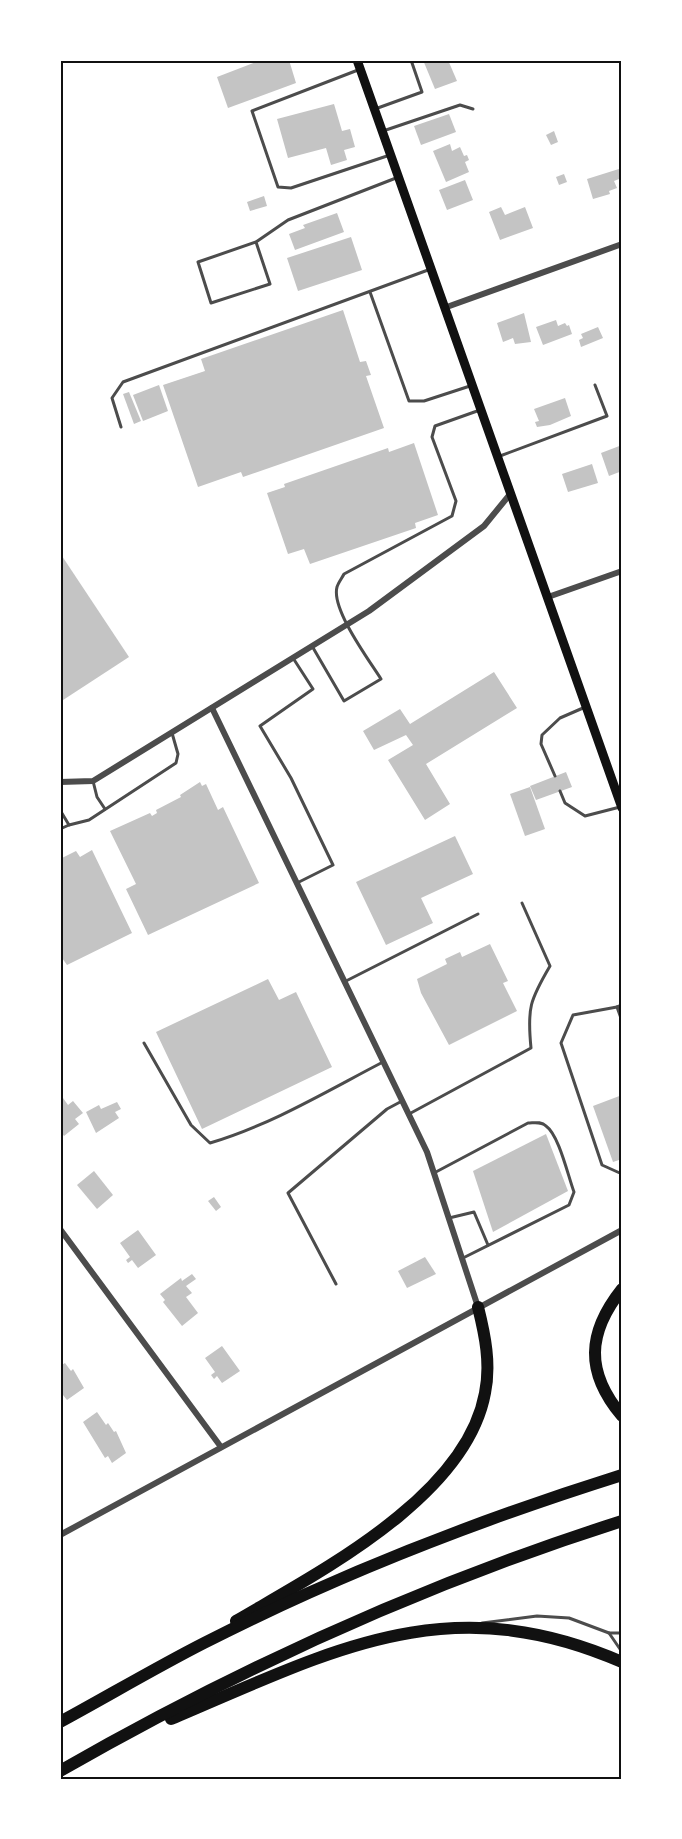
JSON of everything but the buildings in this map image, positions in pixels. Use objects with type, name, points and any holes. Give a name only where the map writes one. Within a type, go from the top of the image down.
[{"type":"highway","points":[[622,1289],[606,1309],[596,1334],[594,1358],[609,1401],[622,1416]]},
{"type":"highway","points":[[96,1702],[332,1564],[380,1531],[423,1495],[457,1455],[473,1429],[485,1394],[488,1364],[485,1335],[478,1307]]},
{"type":"highway","points":[[60,1722],[204,1643],[327,1586],[549,1498],[622,1475]]},
{"type":"highway","points":[[60,1771],[213,1689],[329,1633],[451,1582],[567,1538],[622,1521]]},
{"type":"highway","points":[[95,1751],[319,1657],[412,1631],[462,1626],[510,1629],[558,1639],[622,1662]]},
{"type":"main road","points":[[358,65],[622,807]]},
{"type":"street","points":[[444,308],[622,244]]},
{"type":"street","points":[[60,782],[93,781],[348,624],[484,526],[512,493]]},
{"type":"street","points":[[548,597],[622,571]]},
{"type":"street","points":[[212,708],[409,1114],[434,1173],[478,1307]]},
{"type":"street","points":[[60,1229],[221,1447]]},
{"type":"street","points":[[60,1535],[622,1230]]},
{"type":"lane","points":[[374,109],[422,92],[411,60]]},
{"type":"lane","points":[[358,65],[252,111],[278,187],[291,188],[390,155]]},
{"type":"lane","points":[[381,131],[460,105],[473,110]]},
{"type":"lane","points":[[256,242],[270,284],[211,303],[198,262],[256,242],[288,220],[398,177]]},
{"type":"lane","points":[[121,427],[112,398],[123,382],[430,270]]},
{"type":"lane","points":[[369,291],[409,401],[424,401],[472,385]]},
{"type":"lane","points":[[498,457],[607,416],[595,385]]},
{"type":"lane","points":[[312,646],[344,701],[381,679],[348,624],[337,597],[337,586],[344,574],[452,516],[456,501],[432,437],[435,426],[481,410]]},
{"type":"lane","points":[[293,658],[313,689],[260,726],[291,778],[333,865],[297,883]]},
{"type":"lane","points":[[555,776],[541,744],[542,735],[560,718],[586,706]]},
{"type":"lane","points":[[60,829],[89,820],[176,763],[178,754],[172,733]]},
{"type":"lane","points":[[93,781],[97,797],[105,809]]},
{"type":"lane","points":[[560,791],[565,803],[585,816],[622,807]]},
{"type":"lane","points":[[60,810],[69,825]]},
{"type":"lane","points":[[409,1114],[531,1048],[528,1015],[537,988],[550,966],[522,903]]},
{"type":"lane","points":[[345,982],[478,914]]},
{"type":"lane","points":[[622,1005],[573,1015],[561,1043],[602,1165],[622,1174]]},
{"type":"lane","points":[[617,1007],[622,1021]]},
{"type":"lane","points":[[144,1043],[191,1125],[210,1143],[272,1119],[383,1062]]},
{"type":"lane","points":[[336,1284],[288,1193],[387,1109],[402,1101]]},
{"type":"lane","points":[[434,1173],[528,1123],[540,1122],[547,1126],[554,1135],[574,1198],[569,1205],[462,1258]]},
{"type":"lane","points":[[449,1218],[474,1212],[488,1245]]},
{"type":"lane","points":[[462,1626],[548,1617],[568,1618],[609,1633],[622,1633]]},
{"type":"lane","points":[[609,1633],[622,1652]]}]
